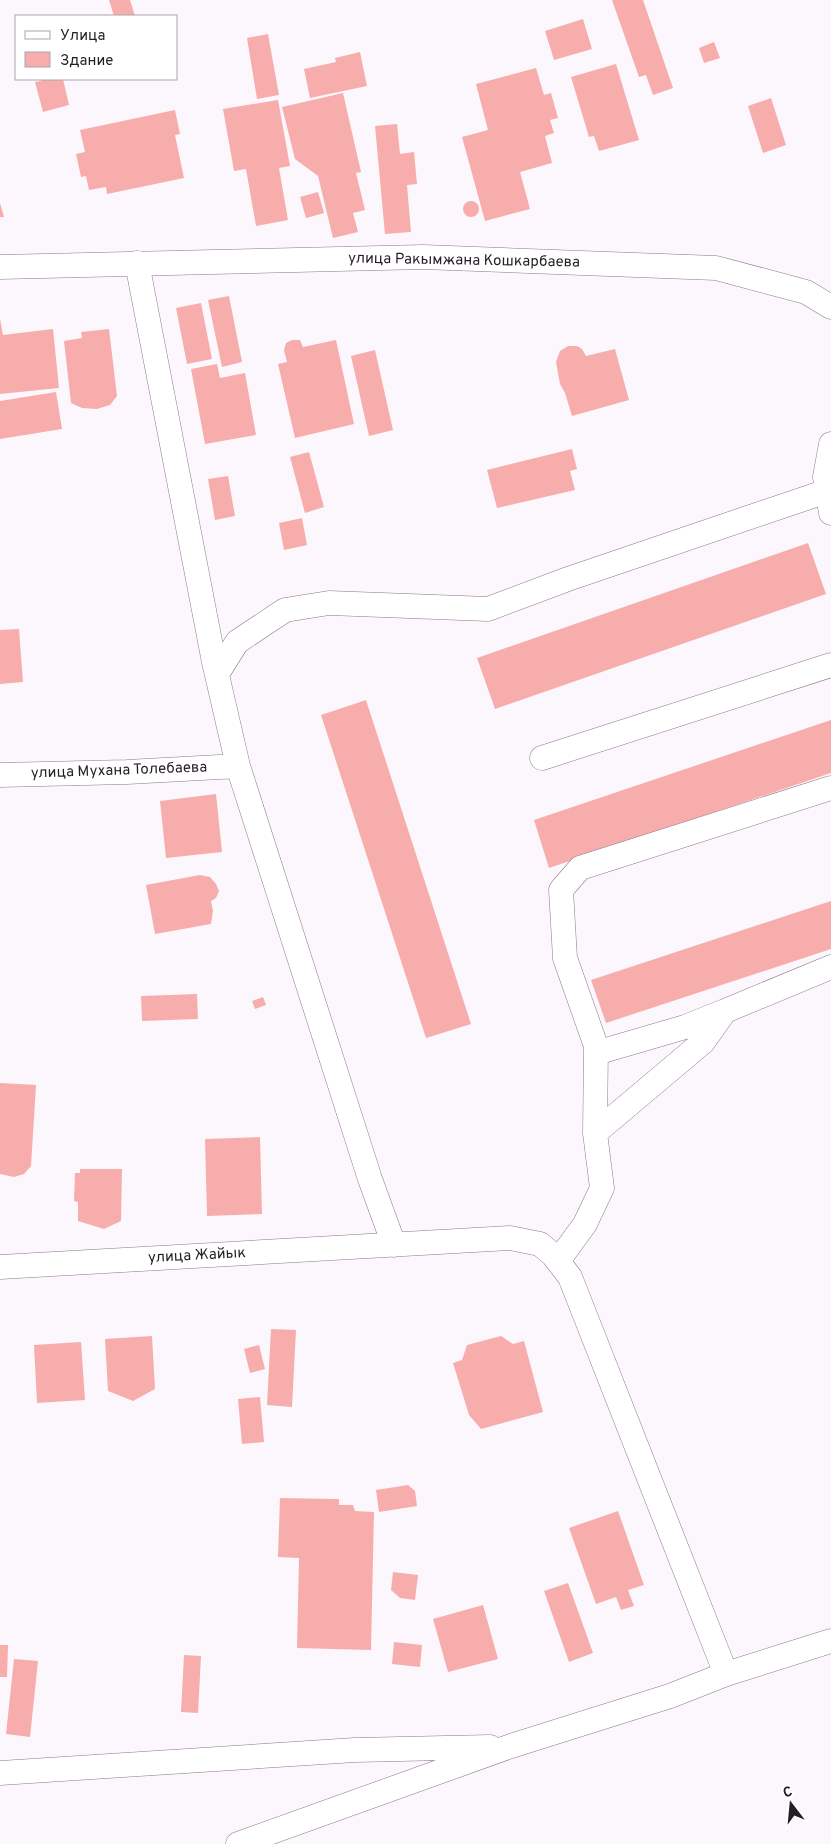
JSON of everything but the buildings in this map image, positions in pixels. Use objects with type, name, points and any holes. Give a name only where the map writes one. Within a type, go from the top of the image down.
[{"type":"street","name":"улица Ракымжана Кошкарбаева","points":[[0,267],[423,257],[716,268],[806,292],[831,307]]},
{"type":"street","points":[[137,263],[217,674],[238,766],[370,1179],[394,1245]]},
{"type":"street","points":[[217,674],[237,642],[285,610],[329,603],[488,609],[568,579],[829,502],[825,477],[831,444]]},
{"type":"street","points":[[542,758],[831,665]]},
{"type":"street","name":"улица Мухана Толебаева","points":[[0,775],[127,772],[238,766]]},
{"type":"street","points":[[558,1261],[585,1224],[602,1188],[595,1133],[596,1046],[565,958],[561,890],[580,868],[831,788]]},
{"type":"street","points":[[596,1053],[685,1027],[831,967]]},
{"type":"street","points":[[595,1133],[703,1042],[725,1011]]},
{"type":"street","name":"улица Жайык","points":[[0,1267],[510,1238],[540,1244],[553,1255],[570,1277],[726,1674]]},
{"type":"street","points":[[238,1844],[511,1746],[670,1696],[726,1674],[831,1641]]},
{"type":"street","points":[[0,1773],[355,1750],[511,1746]]}]
